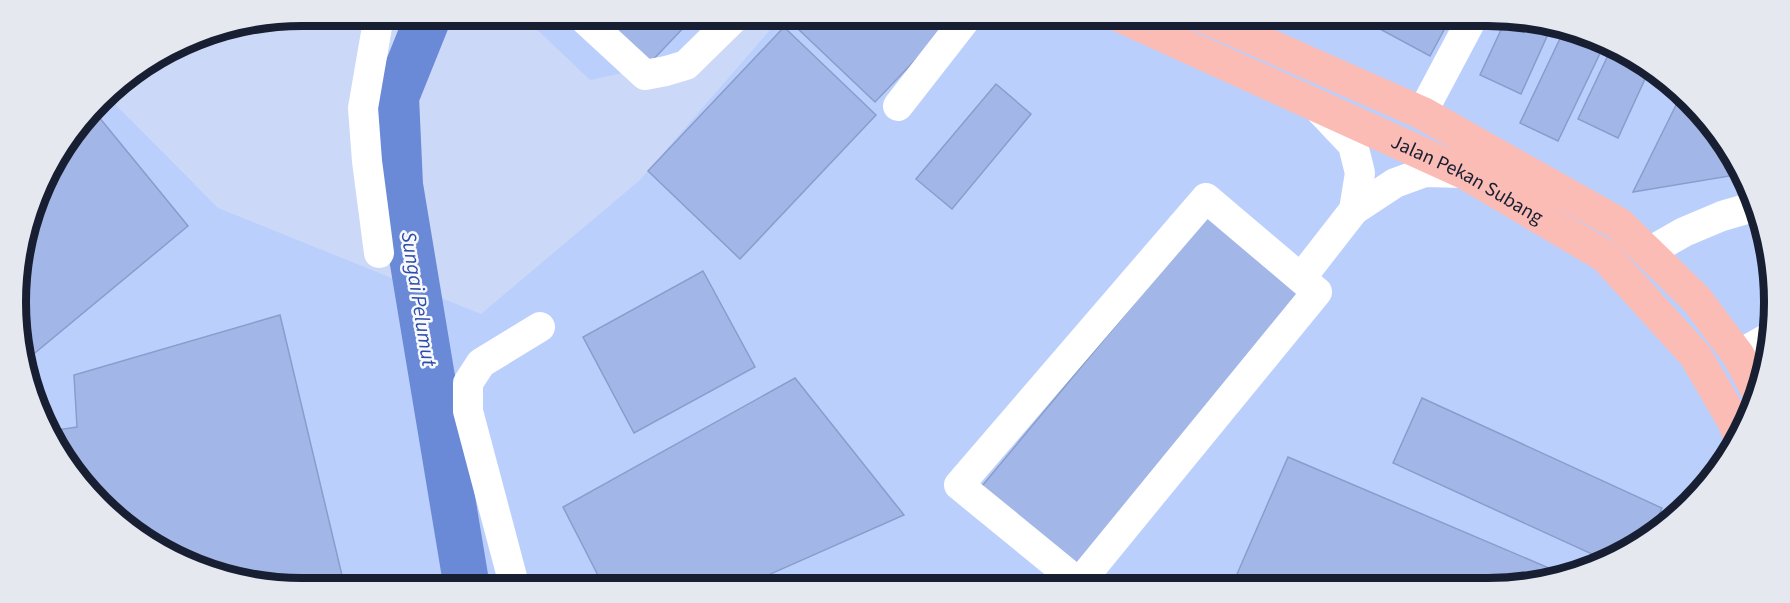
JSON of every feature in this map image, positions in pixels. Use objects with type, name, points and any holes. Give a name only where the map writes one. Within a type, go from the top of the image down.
[{"type":"main road","name":"Jalan Pekan Subang","points":[[1142,26],[1465,173],[1605,256],[1695,355],[1735,425]]},
{"type":"main road","name":"Jalan Pekan Subang","points":[[1225,26],[1422,113],[1619,224],[1696,300],[1738,355],[1752,382]]},
{"type":"street","points":[[377,26],[363,108],[367,162],[379,253]]},
{"type":"street","points":[[592,26],[645,75],[686,65],[726,26]]},
{"type":"street","points":[[898,106],[960,26]]},
{"type":"street","points":[[1422,113],[1468,26]]},
{"type":"street","points":[[1316,105],[1353,145],[1360,173],[1354,210]]},
{"type":"street","points":[[1301,278],[1354,210],[1395,183],[1425,172],[1465,173]]},
{"type":"street","points":[[1073,578],[959,485],[1206,198],[1317,292],[1083,578]]},
{"type":"street","points":[[1649,252],[1684,232],[1722,216],[1748,208]]},
{"type":"street","points":[[512,578],[468,411],[468,383],[482,363],[540,327]]},
{"type":"street","points":[[1738,355],[1761,342]]},
{"type":"shaded area","points":[[533,26],[718,26],[683,60],[590,80]]},
{"type":"shaded area","points":[[773,26],[1507,26],[1525,28],[1577,40],[1626,62],[1657,83],[1684,106],[1707,133],[1736,179],[1755,230],[1764,283],[1762,338],[1750,390],[1736,424],[1718,455],[1684,497],[1642,531],[1611,549],[1560,568],[1525,575],[1488,578],[302,578],[265,575],[213,563],[179,549],[133,520],[106,497],[72,455],[54,424],[40,390],[31,355],[26,320],[26,283],[35,230],[62,163],[83,133],[112,101],[218,208],[481,314],[640,180]]},
{"type":"building","points":[[608,26],[685,26],[648,65]]},
{"type":"building","points":[[795,26],[938,26],[943,31],[875,102]]},
{"type":"building","points":[[1379,26],[1446,26],[1430,56],[1378,28]]},
{"type":"building","points":[[1503,26],[1549,32],[1521,94],[1480,75]]},
{"type":"building","points":[[784,27],[876,115],[740,259],[648,171]]},
{"type":"building","points":[[1562,35],[1602,50],[1558,141],[1520,123]]},
{"type":"building","points":[[1609,53],[1647,75],[1618,138],[1578,119]]},
{"type":"building","points":[[996,84],[1031,114],[952,209],[916,179]]},
{"type":"building","points":[[1678,101],[1707,133],[1734,175],[1633,192]]},
{"type":"building","points":[[98,116],[188,226],[31,356],[26,320],[26,283],[35,230],[62,163]]},
{"type":"building","points":[[1207,216],[1305,298],[1080,568],[982,486]]},
{"type":"building","points":[[703,271],[755,367],[634,433],[583,337]]},
{"type":"building","points":[[280,315],[343,578],[283,577],[230,568],[179,549],[133,520],[106,497],[83,470],[57,430],[77,427],[74,375]]},
{"type":"building","points":[[795,378],[904,515],[761,578],[599,578],[563,507]]},
{"type":"building","points":[[1422,398],[1662,508],[1657,520],[1642,531],[1595,556],[1393,463]]},
{"type":"building","points":[[1288,457],[1553,570],[1488,578],[1235,578]]},
{"type":"waterway","name":"Sungai Pelumut","points":[[425,26],[396,97],[400,185],[465,578]]}]
